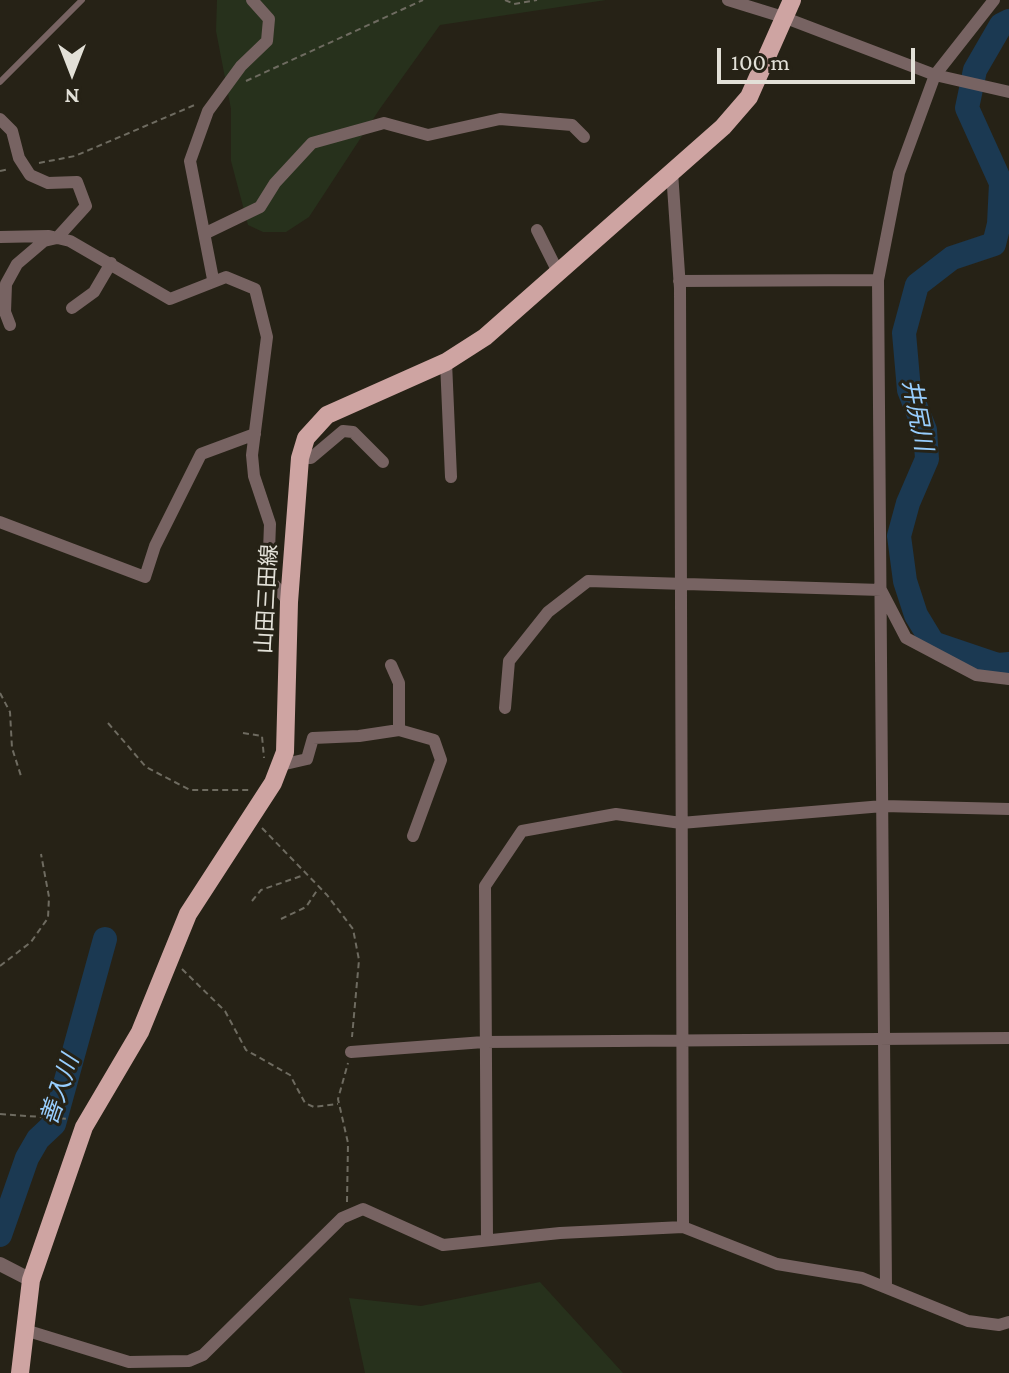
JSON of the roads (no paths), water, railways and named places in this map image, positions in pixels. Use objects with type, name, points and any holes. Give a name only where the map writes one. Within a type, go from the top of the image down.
[{"type":"main road","name":"山田三田線","points":[[20,1373],[31,1280],[84,1127],[140,1032],[203,887],[252,816],[281,765],[287,738],[289,602],[300,458],[306,438],[327,415],[446,362],[512,316],[559,274],[730,120],[749,97],[787,8]]},
{"type":"street","points":[[213,279],[190,161],[208,111],[241,66],[267,41],[269,19],[252,0]]},
{"type":"street","points":[[728,0],[787,8],[935,75],[1009,92]]},
{"type":"street","points":[[886,1287],[878,280],[899,173],[935,75],[994,0]]},
{"type":"street","points":[[0,119],[12,131],[19,158],[30,175],[48,183],[77,182],[86,206],[57,238],[44,241],[17,264],[6,284],[5,312],[10,325]]},
{"type":"street","points":[[206,233],[260,207],[275,183],[312,143],[384,123],[428,135],[500,119],[572,125],[584,137]]},
{"type":"street","points":[[672,172],[679,281],[683,1227]]},
{"type":"street","points":[[537,230],[559,274]]},
{"type":"street","points":[[0,237],[57,238],[111,263],[170,299],[192,293],[213,279],[238,279],[255,289],[263,311],[267,337],[252,455],[254,476],[270,524],[268,578],[289,602]]},
{"type":"street","points":[[72,308],[94,292],[111,263]]},
{"type":"street","points":[[679,281],[878,280]]},
{"type":"street","points":[[446,362],[451,477]]},
{"type":"street","points":[[300,458],[311,458],[343,431],[353,432],[383,462]]},
{"type":"street","points":[[0,522],[145,577],[155,546],[201,454],[255,434]]},
{"type":"street","points":[[505,708],[509,661],[548,612],[588,581],[881,590]]},
{"type":"street","points":[[881,590],[906,638],[976,675],[1009,679]]},
{"type":"street","points":[[391,665],[399,683],[399,730]]},
{"type":"street","points":[[281,765],[307,759],[313,738],[399,730],[434,740],[441,760],[413,836]]},
{"type":"street","points":[[487,1240],[485,886],[522,831],[616,814],[681,823],[883,806],[1009,809]]},
{"type":"street","points":[[351,1052],[484,1042],[1009,1038]]},
{"type":"street","points":[[25,1330],[129,1362],[189,1361],[203,1355],[342,1218],[363,1209],[443,1245],[683,1227],[777,1264],[862,1278],[968,1321],[999,1325],[1009,1322]]},
{"type":"street","points":[[0,1264],[31,1280]]},
{"type":"lane","points":[[0,82],[82,0]]},
{"type":"waterway","name":"井尻川","points":[[1009,21],[1001,25],[975,70],[967,108],[1001,183],[999,224],[994,244],[952,258],[917,285],[904,333],[909,390],[925,430],[927,459],[908,503],[899,536],[905,581],[916,615],[933,643],[998,665],[1009,664]]},
{"type":"waterway","name":"善入川","points":[[0,1235],[27,1158],[38,1139],[54,1124],[105,939]]}]
